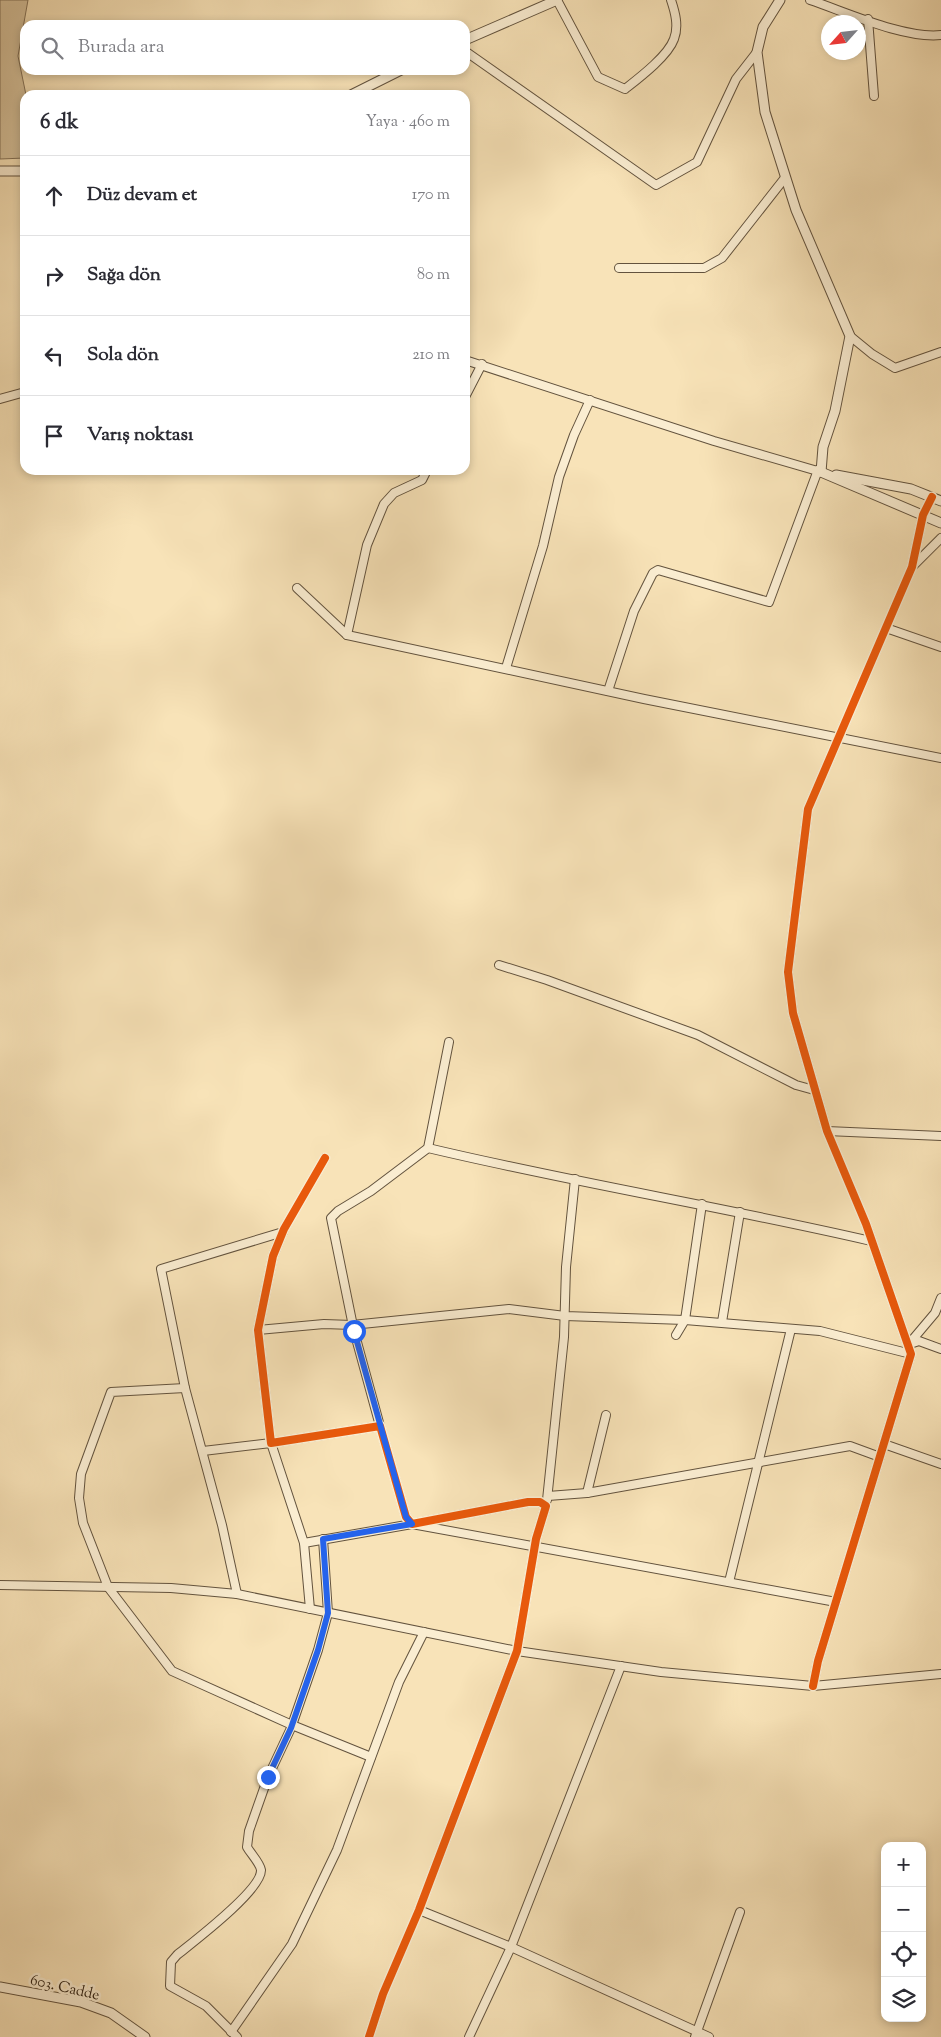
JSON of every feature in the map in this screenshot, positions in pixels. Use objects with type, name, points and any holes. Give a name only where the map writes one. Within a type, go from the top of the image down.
[{"type":"street","points":[[470,38],[557,0],[598,77],[625,90],[650,70],[674,39],[676,14],[671,0]]},
{"type":"street","points":[[780,0],[763,27],[757,52],[765,112],[784,179],[818,266],[850,336],[872,354],[895,368],[941,352]]},
{"type":"street","points":[[810,0],[899,30],[922,35],[941,35]]},
{"type":"street","points":[[868,19],[874,96]]},
{"type":"street","points":[[470,55],[656,185],[697,162],[736,79],[757,52]]},
{"type":"street","points":[[361,90],[391,75]]},
{"type":"street","points":[[0,171],[20,171]]},
{"type":"street","points":[[619,268],[704,268],[722,258],[784,179]]},
{"type":"street","points":[[608,691],[634,611],[653,572],[658,570],[769,602],[820,471],[823,448],[835,411],[850,336]]},
{"type":"street","points":[[470,361],[714,441],[820,471],[912,489],[941,501]]},
{"type":"street","points":[[470,387],[482,364]]},
{"type":"street","points":[[0,400],[20,394]]},
{"type":"street","points":[[506,668],[543,546],[559,477],[574,435],[590,400]]},
{"type":"street","points":[[820,471],[941,523]]},
{"type":"street","points":[[347,635],[367,545],[384,504],[394,494],[422,480],[424,475]]},
{"type":"street","points":[[813,1686],[836,1602],[911,1354],[871,1241],[827,1132],[793,1013],[788,972],[808,809],[912,567],[923,515],[932,497]]},
{"type":"street","points":[[912,567],[941,538]]},
{"type":"street","points":[[297,588],[347,635],[839,739],[941,758]]},
{"type":"street","points":[[886,628],[941,647]]},
{"type":"street","points":[[499,965],[547,980],[698,1035],[796,1084],[814,1090]]},
{"type":"street","points":[[449,1042],[428,1148],[371,1191],[338,1211],[331,1218],[352,1325],[406,1517],[412,1524],[836,1602]]},
{"type":"street","points":[[827,1132],[941,1136]]},
{"type":"street","points":[[428,1148],[504,1166],[702,1204],[871,1241]]},
{"type":"street","points":[[310,1609],[304,1543],[271,1443],[258,1330],[273,1256],[282,1232],[325,1158]]},
{"type":"street","points":[[369,2037],[389,1979],[419,1910],[517,1651],[534,1547],[548,1496],[565,1316],[566,1267],[575,1179]]},
{"type":"street","points":[[676,1335],[685,1320],[702,1204]]},
{"type":"street","points":[[722,1322],[740,1212]]},
{"type":"street","points":[[237,1594],[203,1451],[185,1388],[161,1270],[282,1232]]},
{"type":"street","points":[[908,1345],[935,1313],[941,1298]]},
{"type":"street","points":[[258,1330],[324,1324],[352,1325],[509,1309],[565,1316],[722,1322],[820,1332],[911,1354]]},
{"type":"street","points":[[729,1582],[791,1329]]},
{"type":"street","points":[[908,1345],[919,1341],[941,1349]]},
{"type":"street","points":[[185,1388],[109,1394],[81,1474],[79,1498],[83,1522],[108,1587],[172,1671],[292,1725],[371,1757]]},
{"type":"street","points":[[587,1493],[606,1415]]},
{"type":"street","points":[[203,1451],[271,1443],[380,1426]]},
{"type":"street","points":[[884,1444],[941,1464]]},
{"type":"street","points":[[548,1496],[587,1493],[850,1446],[880,1457]]},
{"type":"street","points":[[304,1543],[528,1502],[540,1502],[546,1506]]},
{"type":"street","points":[[323,1539],[328,1613],[318,1650],[292,1725],[275,1760],[249,1831],[247,1848],[261,1868],[257,1883],[232,1909],[177,1955],[172,1962],[170,1986],[206,2006],[234,2035],[292,1944],[337,1850],[399,1682],[424,1632]]},
{"type":"street","points":[[0,1586],[171,1588],[237,1594],[517,1651],[661,1672],[813,1686],[941,1674]]},
{"type":"street","points":[[469,2037],[511,1947],[622,1666]]},
{"type":"street","points":[[419,1910],[511,1947],[696,2035],[709,2037]]},
{"type":"street","points":[[696,2035],[740,1912]]},
{"type":"street","name":"603. Cadde","points":[[0,1987],[81,2002],[111,2013],[146,2037]]},
{"type":"shaded area","points":[[0,0],[28,0],[24,20],[20,20],[18,56],[20,75],[22,75],[25,90],[20,90],[20,158],[0,159]]},
{"type":"cycle path","points":[[813,1686],[818,1661],[911,1354],[866,1224],[827,1131],[793,1013],[788,972],[808,809],[912,567],[923,515],[932,497]]},
{"type":"cycle path","points":[[325,1158],[284,1229],[273,1256],[258,1330],[271,1443],[380,1426],[406,1517],[412,1524],[528,1502],[540,1502],[546,1506],[536,1539],[517,1651],[419,1910],[383,1994],[369,2037]]},
{"type":"route","points":[[268,1777],[291,1728],[318,1650],[328,1613],[325,1596],[327,1586],[323,1539],[398,1528],[412,1524],[406,1517],[354,1331]]}]
